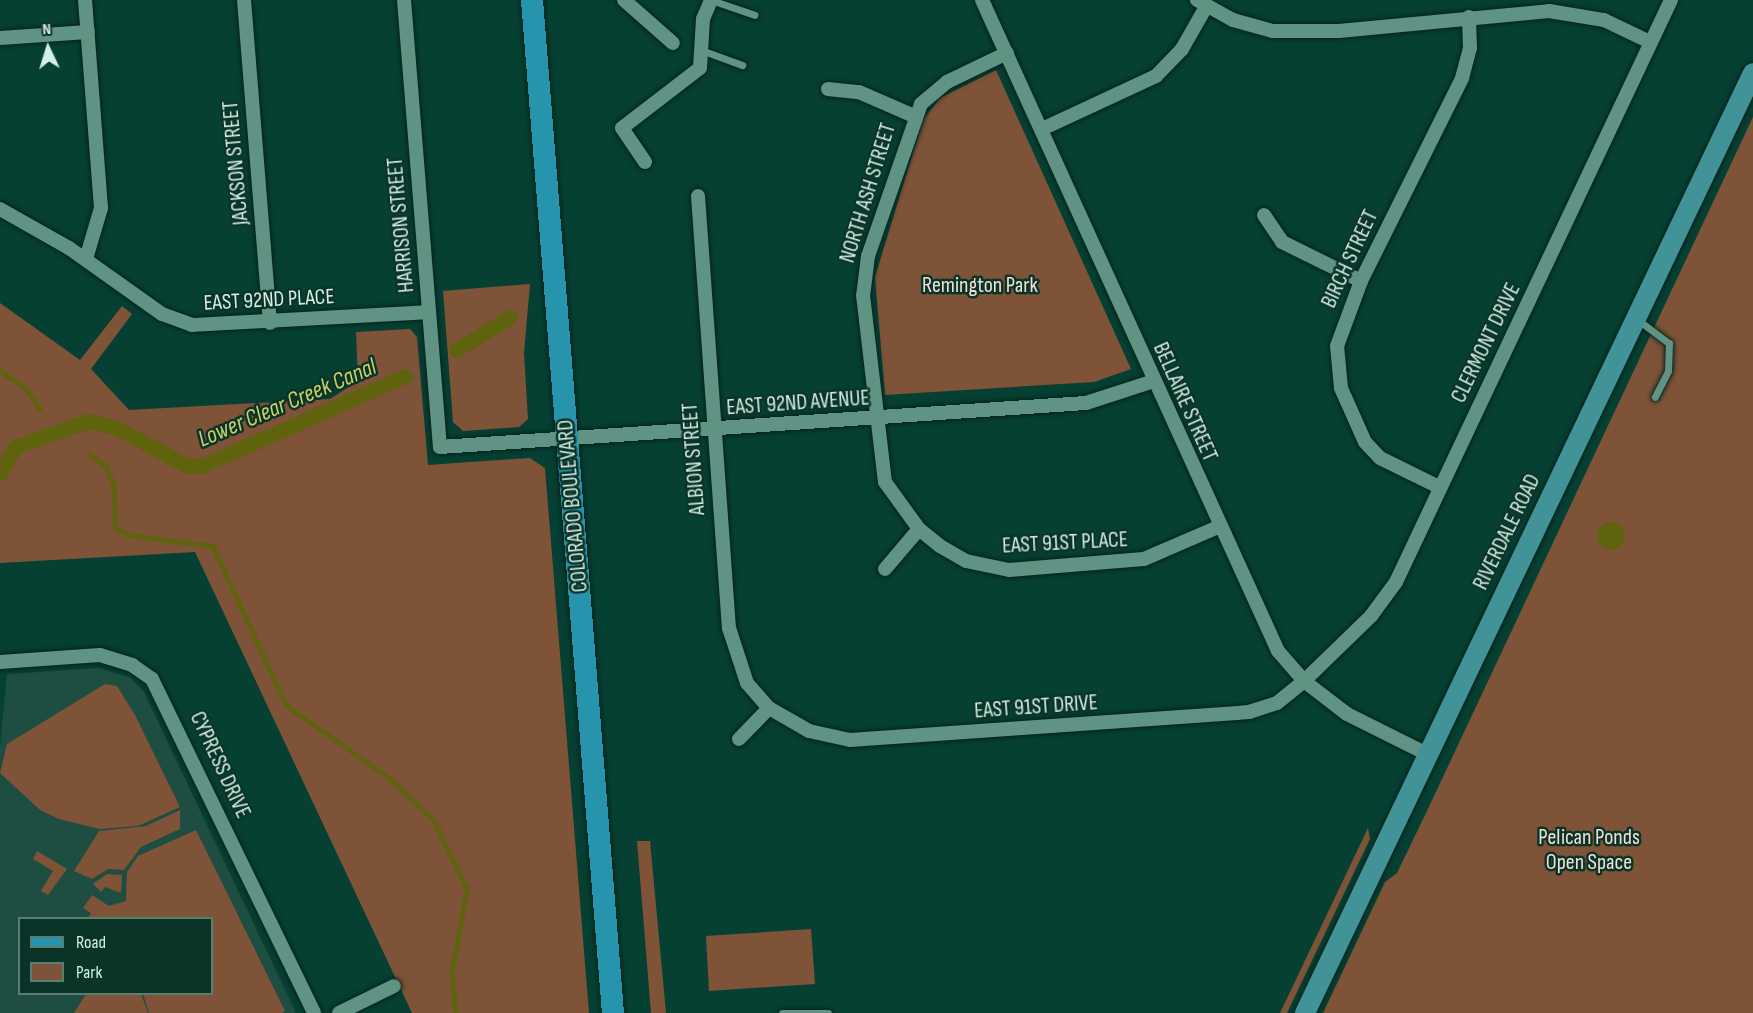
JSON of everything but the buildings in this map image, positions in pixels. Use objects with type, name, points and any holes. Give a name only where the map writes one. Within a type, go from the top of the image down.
[{"type":"main road","name":"COLORADO BOULEVARD","points":[[532,0],[613,1013]]},
{"type":"street","points":[[85,0],[101,208],[86,259]]},
{"type":"street","name":"JACKSON STREET","points":[[244,0],[270,323]]},
{"type":"street","name":"HARRISON STREET","points":[[404,0],[440,447]]},
{"type":"street","points":[[624,0],[673,43]]},
{"type":"street","points":[[645,162],[622,128],[700,68],[703,19],[711,0]]},
{"type":"street","name":"BELLAIRE STREET","points":[[982,0],[1268,635],[1304,681],[1368,727],[1427,754]]},
{"type":"street","name":"CLERMONT DRIVE","points":[[1304,681],[1385,600],[1671,0]]},
{"type":"street","points":[[1042,129],[1156,76],[1182,49],[1202,3],[1259,28],[1292,33],[1468,17],[1567,12],[1604,20],[1650,42]]},
{"type":"street","name":"BIRCH STREET","points":[[1439,487],[1380,458],[1348,409],[1337,346],[1361,281],[1462,78],[1470,48],[1468,17]]},
{"type":"street","points":[[0,38],[88,32]]},
{"type":"street","name":"NORTH ASH STREET","points":[[919,529],[885,482],[874,419],[864,275],[914,116],[939,87],[1007,52]]},
{"type":"street","name":"RIVERDALE ROAD","points":[[1305,1013],[1753,73]]},
{"type":"street","points":[[828,89],[860,92],[914,116]]},
{"type":"street","name":"ALBION STREET","points":[[699,196],[712,430],[733,646],[747,683],[769,708]]},
{"type":"street","name":"EAST 92ND PLACE","points":[[0,209],[86,259],[176,321],[207,326],[429,312]]},
{"type":"street","points":[[1264,215],[1282,242],[1361,281]]},
{"type":"street","name":"EAST 92ND AVENUE","points":[[440,447],[1086,403],[1154,381]]},
{"type":"street","name":"EAST 91ST PLACE","points":[[919,529],[966,561],[1022,570],[1144,559],[1218,527]]},
{"type":"street","points":[[885,569],[919,529]]},
{"type":"street","name":"CYPRESS DRIVE","points":[[0,662],[100,655],[123,660],[152,679],[314,1013]]},
{"type":"street","name":"EAST 91ST DRIVE","points":[[769,708],[821,736],[867,740],[1249,712],[1277,703],[1304,681]]},
{"type":"street","points":[[739,739],[769,708]]},
{"type":"street","points":[[339,1013],[394,986]]},
{"type":"lane","points":[[711,0],[755,15]]},
{"type":"lane","points":[[701,50],[742,64]]},
{"type":"lane","points":[[1636,318],[1669,343],[1668,371],[1655,397]]},
{"type":"lane","points":[[782,1013],[828,1013]]},
{"type":"shaded area","points":[[1611,522],[1621,526],[1625,536],[1621,546],[1611,550],[1601,546],[1597,536],[1601,526]]},
{"type":"shaded area","points":[[99,668],[131,678],[144,692],[296,1013],[0,1013],[0,747],[7,674]]},
{"type":"green space","name":"Remington Park","points":[[996,70],[1131,369],[1094,382],[885,395],[875,277],[923,120],[940,98]]},
{"type":"green space","name":"Pelican Ponds Open Space","points":[[1753,117],[1753,1013],[1323,1013],[1385,882],[1397,873],[1426,813]]},
{"type":"green space","points":[[530,284],[524,353],[528,419],[519,427],[463,431],[453,422],[443,291]]},
{"type":"green space","points":[[0,303],[80,360],[122,306],[132,314],[91,369],[129,410],[330,399],[358,381],[356,332],[410,329],[417,337],[428,465],[530,458],[545,468],[589,1013],[412,1013],[195,552],[0,563]]},
{"type":"green space","points":[[105,684],[117,686],[135,715],[180,807],[138,826],[100,829],[59,819],[40,810],[0,773],[7,744]]},
{"type":"green space","points":[[180,810],[180,829],[141,847],[124,870],[108,869],[92,879],[74,871],[99,831],[146,826]]},
{"type":"green space","points":[[1368,828],[1370,839],[1287,1013],[1280,1013]]},
{"type":"green space","points":[[196,830],[285,1011],[282,1013],[149,1013],[143,995],[213,995],[213,917],[89,917],[91,913],[83,908],[92,895],[109,906],[126,901],[127,872],[138,856]]},
{"type":"green space","points":[[637,841],[650,841],[666,1013],[651,1013]]},
{"type":"green space","points":[[37,851],[67,869],[48,895],[41,891],[53,871],[33,859]]},
{"type":"green space","points":[[107,874],[122,875],[121,893],[105,887],[101,892],[93,884]]},
{"type":"green space","points":[[811,929],[815,984],[709,991],[706,936]]},
{"type":"green space","points":[[85,995],[141,995],[148,1013],[74,1013]]},
{"type":"waterway","name":"Lower Clear Creek Canal","points":[[456,350],[510,317]]},
{"type":"waterway","points":[[0,371],[26,388],[41,410]]},
{"type":"waterway","name":"Lower Clear Creek Canal","points":[[0,473],[15,447],[88,421],[115,427],[186,465],[201,466],[405,376]]},
{"type":"waterway","points":[[90,454],[106,466],[114,486],[115,527],[129,535],[213,546],[286,705],[391,779],[434,820],[467,889],[452,973],[456,1013]]}]
